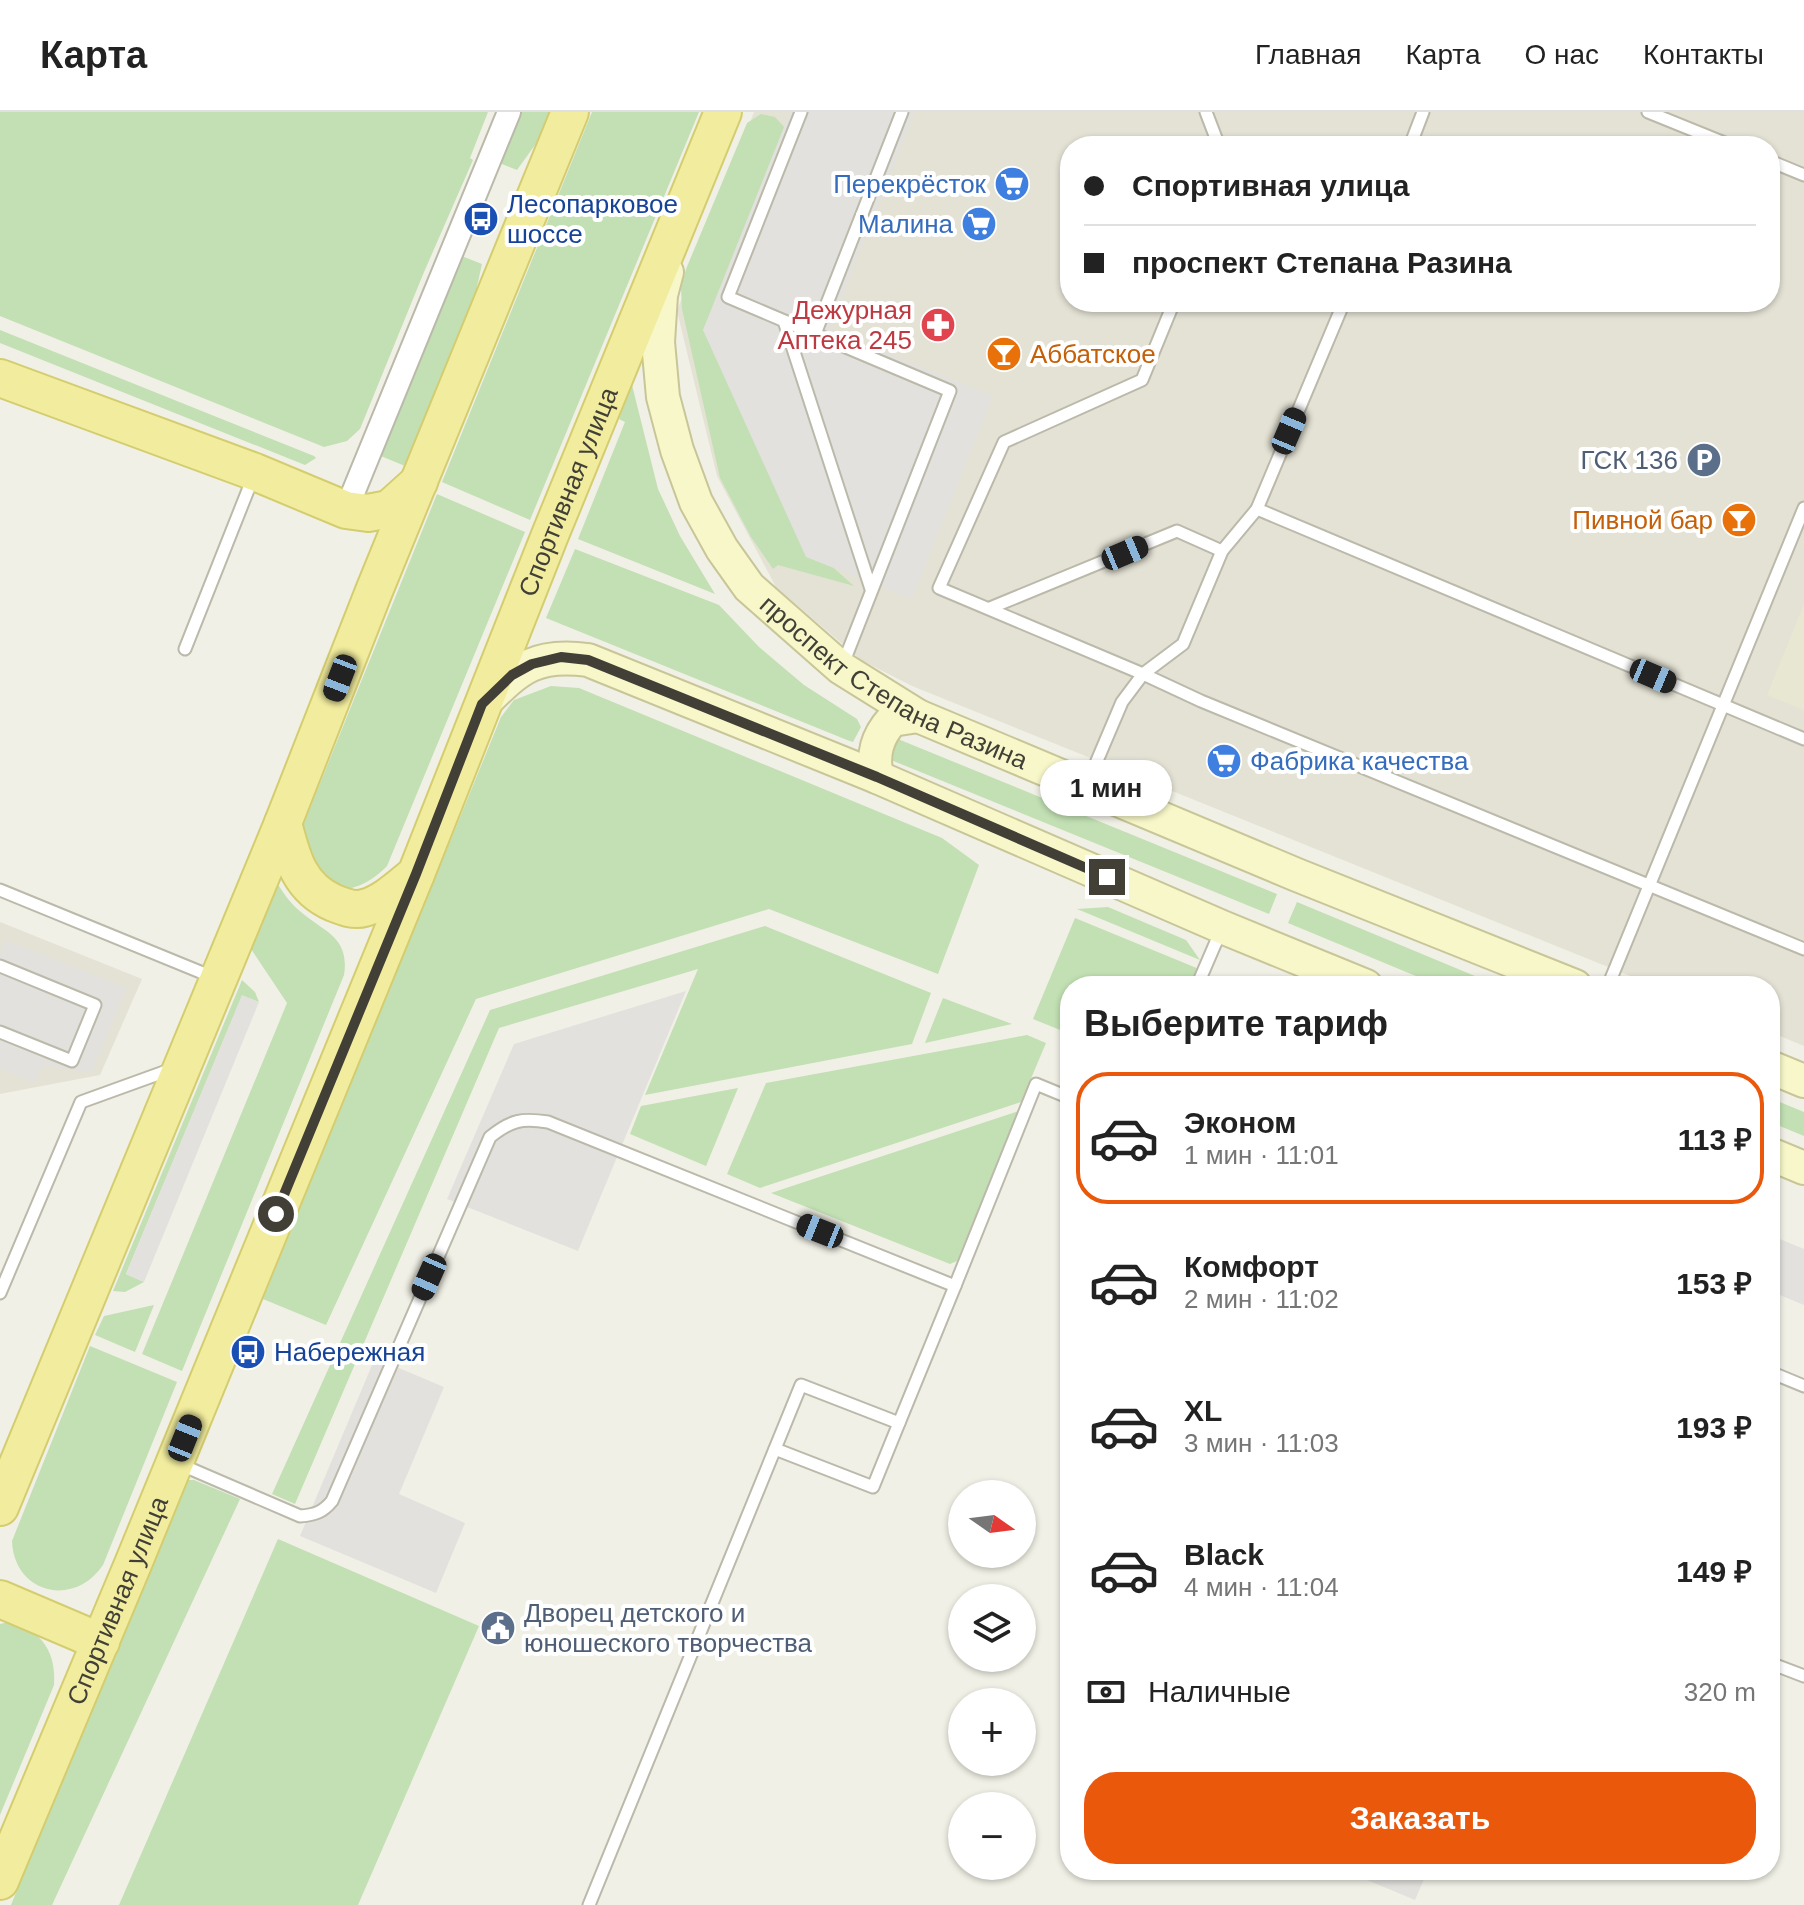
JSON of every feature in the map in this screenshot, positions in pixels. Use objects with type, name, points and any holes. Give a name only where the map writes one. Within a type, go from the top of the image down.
[{"type":"main road","points":[[0,1507],[219,980],[570,112]]},
{"type":"main road","name":"Спортивная улица","points":[[0,1881],[416,874],[676,227],[725,116]]},
{"type":"main road","name":"проспект Степана Разина","points":[[676,227],[661,295],[658,342],[663,397],[677,450],[696,502],[722,549],[749,587],[841,668],[918,716],[1307,879],[1550,976]]},
{"type":"main road","points":[[0,378],[255,472],[346,510],[368,513],[389,509],[420,480]]},
{"type":"main road","points":[[346,510],[372,546],[374,591]]},
{"type":"main road","points":[[482,704],[512,675],[532,664],[561,657],[588,660],[877,777],[1342,976]]},
{"type":"main road","points":[[877,777],[874,762],[880,734],[892,720],[918,716]]},
{"type":"main road","points":[[283,823],[291,854],[303,879],[317,895],[337,905],[365,908],[384,899],[416,874]]},
{"type":"main road","points":[[1780,1071],[1804,1081]]},
{"type":"main road","points":[[1780,1158],[1804,1168]]},
{"type":"main road","points":[[0,1599],[101,1642]]},
{"type":"street","points":[[346,510],[509,112]]},
{"type":"lane","points":[[815,334],[902,112]]},
{"type":"lane","points":[[1206,112],[1215,136]]},
{"type":"lane","points":[[1414,136],[1423,112]]},
{"type":"lane","points":[[1648,112],[1707,136]]},
{"type":"lane","points":[[798,113],[728,297],[950,391],[841,668]]},
{"type":"lane","points":[[1780,165],[1804,175]]},
{"type":"lane","points":[[1170,312],[1142,380],[1004,442],[939,588],[1201,701],[1804,949]]},
{"type":"lane","points":[[1087,787],[1122,702],[1143,674],[1183,644],[1222,551],[1257,509],[1340,312]]},
{"type":"lane","points":[[784,321],[871,590]]},
{"type":"lane","points":[[185,649],[255,472]]},
{"type":"lane","points":[[1612,976],[1804,508]]},
{"type":"lane","points":[[1257,509],[1804,739]]},
{"type":"lane","points":[[990,608],[1177,531],[1222,551]]},
{"type":"lane","points":[[0,890],[219,980]]},
{"type":"lane","points":[[1201,976],[1222,927]]},
{"type":"lane","points":[[0,966],[95,1005],[72,1061],[0,1032]]},
{"type":"lane","points":[[0,1293],[81,1102],[183,1065]]},
{"type":"lane","points":[[775,1449],[873,1487],[1036,1084],[1060,1094]]},
{"type":"lane","points":[[175,1462],[300,1516],[325,1510],[332,1501],[490,1137],[506,1124],[529,1119],[548,1122],[955,1286]]},
{"type":"lane","points":[[1780,1376],[1804,1386]]},
{"type":"lane","points":[[589,1905],[801,1385],[899,1423]]},
{"type":"lane","points":[[1780,1667],[1804,1676]]},
{"type":"shaded area","points":[[754,112],[1804,112],[1804,1046],[1780,1036],[1780,976],[1630,976],[912,686],[861,660],[776,587],[717,476],[677,311]]},
{"type":"shaded area","points":[[790,112],[915,112],[829,330],[993,396],[912,599],[806,557],[703,330]]},
{"type":"shaded area","points":[[1804,604],[1804,710],[1767,695]]},
{"type":"shaded area","points":[[0,922],[142,979],[100,1075],[0,1094]]},
{"type":"shaded area","points":[[6,940],[127,988],[91,1073],[42,1065],[35,1083],[0,1069],[0,955]]},
{"type":"shaded area","points":[[686,991],[578,1251],[447,1199],[514,1044]]},
{"type":"shaded area","points":[[242,995],[259,1002],[144,1282],[126,1274]]},
{"type":"shaded area","points":[[1780,1239],[1804,1249],[1804,1305],[1780,1295]]},
{"type":"shaded area","points":[[375,1358],[444,1387],[399,1494],[465,1523],[436,1593],[300,1536]]},
{"type":"shaded area","points":[[1367,1880],[1424,1880],[1415,1900]]},
{"type":"green space","points":[[0,112],[488,112],[470,158],[473,160],[360,429],[347,441],[324,447],[0,316]]},
{"type":"green space","points":[[517,112],[550,112],[540,138],[517,170],[497,162]]},
{"type":"green space","points":[[592,112],[699,112],[530,520],[442,482]]},
{"type":"green space","points":[[761,114],[775,117],[785,128],[800,538],[854,586],[778,565],[773,569],[751,537],[720,478],[682,309],[681,288],[686,269],[747,123]]},
{"type":"green space","points":[[459,255],[482,264],[474,300],[405,466],[376,454]]},
{"type":"green space","points":[[0,330],[316,458],[305,465],[0,343]]},
{"type":"green space","points":[[632,385],[658,489],[680,536],[715,594],[578,539],[625,422],[619,419]]},
{"type":"green space","points":[[437,494],[525,532],[387,866],[366,882],[340,889],[321,877],[304,847],[302,828]]},
{"type":"green space","points":[[575,549],[719,605],[759,647],[804,685],[857,719],[861,727],[853,742],[546,618]]},
{"type":"green space","points":[[551,686],[579,688],[942,838],[979,865],[938,974],[769,909],[476,999],[326,1325],[263,1299],[501,717],[514,700]]},
{"type":"green space","points":[[893,737],[1277,894],[1269,914],[891,760],[886,756]]},
{"type":"green space","points":[[277,883],[294,906],[339,944],[345,962],[344,975],[182,1371],[142,1354],[287,1003],[251,949]]},
{"type":"green space","points":[[1297,902],[1475,976],[1416,976],[1288,923]]},
{"type":"green space","points":[[1108,907],[1186,940],[1200,960],[1077,909]]},
{"type":"green space","points":[[1075,918],[1199,969],[1196,976],[1060,976],[1060,1030],[1033,1019]]},
{"type":"green space","points":[[765,926],[931,993],[912,1044],[645,1095],[698,969],[499,1028],[295,1504],[272,1494],[490,1010]]},
{"type":"green space","points":[[242,980],[255,992],[259,1002],[242,996],[126,1274],[144,1282],[125,1292],[113,1291]]},
{"type":"green space","points":[[943,998],[1012,1024],[925,1043]]},
{"type":"green space","points":[[1027,1035],[1046,1043],[1021,1102],[760,1188],[727,1174],[766,1083]]},
{"type":"green space","points":[[738,1088],[706,1166],[630,1134],[641,1106]]},
{"type":"green space","points":[[1780,1102],[1804,1112],[1804,1136],[1780,1126]]},
{"type":"green space","points":[[1019,1111],[957,1261],[950,1264],[771,1193]]},
{"type":"green space","points":[[154,1305],[135,1352],[95,1335],[104,1316]]},
{"type":"green space","points":[[90,1346],[177,1382],[103,1565],[77,1587],[47,1589],[23,1573],[15,1559],[12,1541]]},
{"type":"green space","points":[[188,1480],[240,1499],[52,1905],[11,1905],[183,1484]]},
{"type":"green space","points":[[278,1539],[479,1626],[358,1905],[119,1905]]},
{"type":"green space","points":[[9,1622],[30,1631],[45,1644],[52,1662],[54,1685],[0,1815],[0,1624]]},
{"type":"place","name":"Перекрёсток","points":[[1012,184]]},
{"type":"place","name":"Лесопарковое шоссе","points":[[481,219]]},
{"type":"place","name":"Малина","points":[[979,224]]},
{"type":"place","name":"Дежурная Аптека 245","points":[[938,325]]},
{"type":"place","name":"Аббатское","points":[[1004,354]]},
{"type":"place","name":"ГСК 136","points":[[1704,460]]},
{"type":"place","name":"Пивной бар","points":[[1739,520]]},
{"type":"place","name":"Фабрика качества","points":[[1224,761]]},
{"type":"place","name":"Набережная","points":[[248,1352]]},
{"type":"place","name":"Дворец детского и юношеского творчества","points":[[498,1628]]},
{"type":"route","points":[[276,1214],[416,874],[482,704],[512,675],[532,664],[561,657],[588,660],[877,777],[1107,877]]}]
